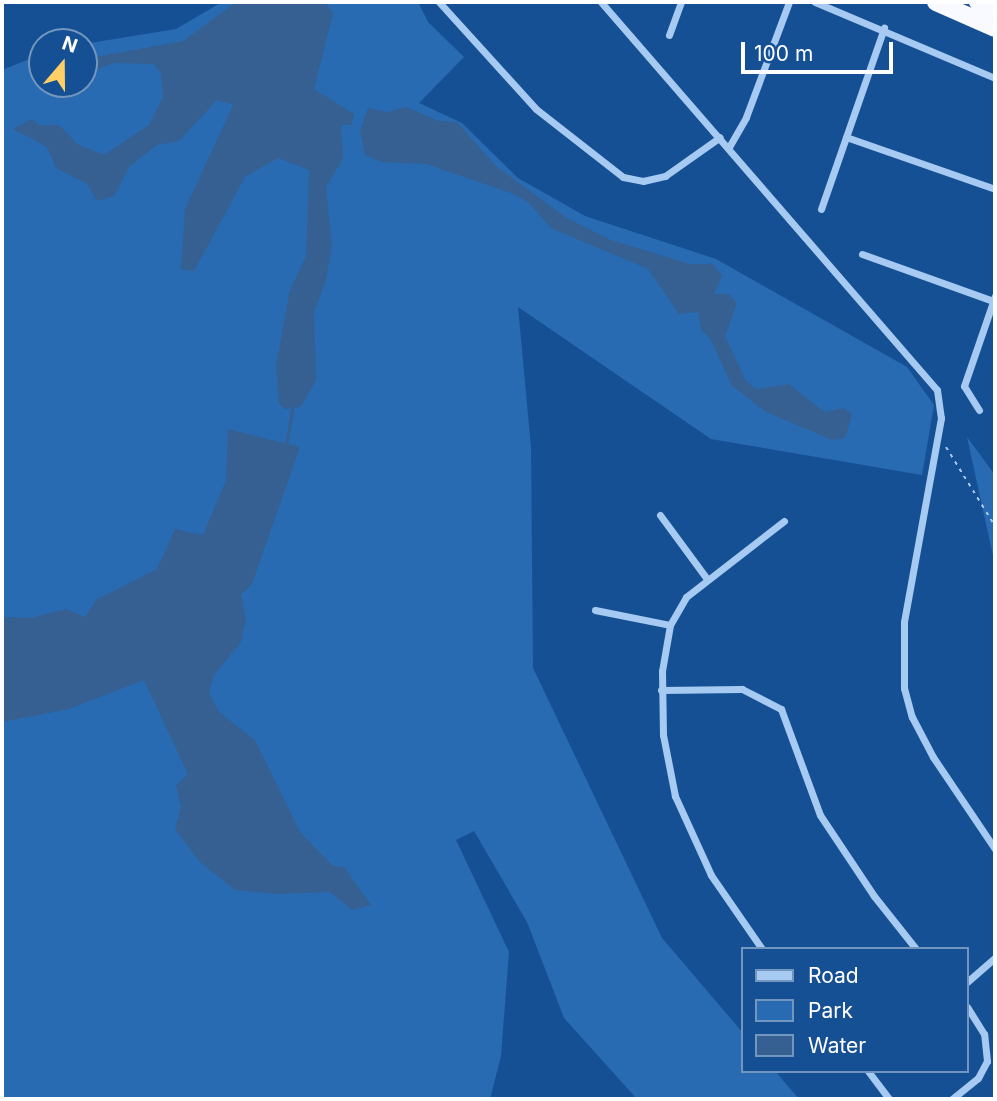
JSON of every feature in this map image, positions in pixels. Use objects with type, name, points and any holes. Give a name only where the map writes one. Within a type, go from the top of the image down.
[{"type":"highway","points":[[936,2],[995,28]]},
{"type":"highway","points":[[978,2],[995,9]]},
{"type":"street","points":[[439,2],[536,108],[623,177],[643,181],[664,176],[720,137]]},
{"type":"street","points":[[601,2],[932,383],[940,402],[938,434],[904,622],[904,688],[912,717],[933,757],[995,849]]},
{"type":"street","points":[[669,35],[681,2]]},
{"type":"street","points":[[729,147],[746,117],[789,2]]},
{"type":"street","points":[[815,2],[884,28],[995,78]]},
{"type":"street","points":[[821,209],[884,28]]},
{"type":"street","points":[[846,137],[995,189]]},
{"type":"street","points":[[862,254],[994,298],[964,386],[979,410]]},
{"type":"street","points":[[660,515],[707,579]]},
{"type":"street","points":[[761,947],[717,885],[681,812],[665,754],[661,690],[670,625],[686,597],[784,522]]},
{"type":"street","points":[[595,610],[670,625]]},
{"type":"street","points":[[661,690],[742,689],[781,709],[820,815],[874,897],[914,947]]},
{"type":"street","points":[[969,980],[995,958]]},
{"type":"street","points":[[951,1099],[978,1078],[987,1061],[984,1034],[969,1010]]},
{"type":"street","points":[[870,1073],[889,1099]]},
{"type":"path","points":[[938,434],[995,526]]},
{"type":"green space","points":[[222,2],[418,2],[428,22],[464,57],[419,103],[462,123],[518,178],[585,216],[716,259],[907,367],[934,405],[922,475],[711,439],[518,307],[531,447],[533,668],[662,938],[741,1031],[741,1073],[777,1073],[799,1099],[637,1099],[564,1018],[527,922],[474,831],[456,840],[509,952],[501,1056],[490,1099],[2,1099],[2,70],[28,60],[28,98],[98,98],[98,42],[176,29]]},
{"type":"green space","points":[[967,437],[995,475],[995,565]]},
{"type":"water","points":[[236,2],[325,2],[333,13],[314,89],[354,114],[351,125],[341,125],[343,159],[326,187],[332,246],[326,280],[314,312],[316,380],[301,407],[285,409],[279,403],[276,365],[290,290],[306,256],[309,170],[278,158],[245,177],[194,271],[181,270],[185,209],[233,105],[217,100],[179,141],[157,145],[129,167],[114,196],[97,201],[87,184],[56,168],[47,147],[13,129],[32,119],[39,125],[59,125],[77,144],[104,155],[149,125],[163,97],[161,74],[154,64],[113,63],[98,69],[98,56],[183,41]]},
{"type":"water","points":[[406,107],[439,121],[457,122],[497,167],[567,218],[611,240],[690,264],[713,264],[722,276],[714,294],[729,294],[737,303],[725,336],[746,381],[757,389],[789,384],[824,412],[844,408],[852,415],[845,438],[832,440],[766,412],[732,386],[711,340],[701,329],[698,312],[679,314],[648,269],[551,228],[528,202],[511,193],[426,164],[381,162],[365,155],[360,131],[368,108],[388,112]]},
{"type":"water","points":[[228,429],[300,447],[252,584],[241,595],[246,619],[241,642],[214,675],[209,693],[219,712],[255,740],[300,832],[333,866],[344,867],[371,905],[352,910],[330,892],[276,894],[235,890],[199,861],[175,829],[181,807],[176,785],[188,774],[144,680],[69,709],[2,722],[2,617],[30,618],[66,609],[85,617],[96,600],[157,569],[175,529],[203,535],[226,480]]},
{"type":"waterway","points":[[286,445],[293,407]]}]
